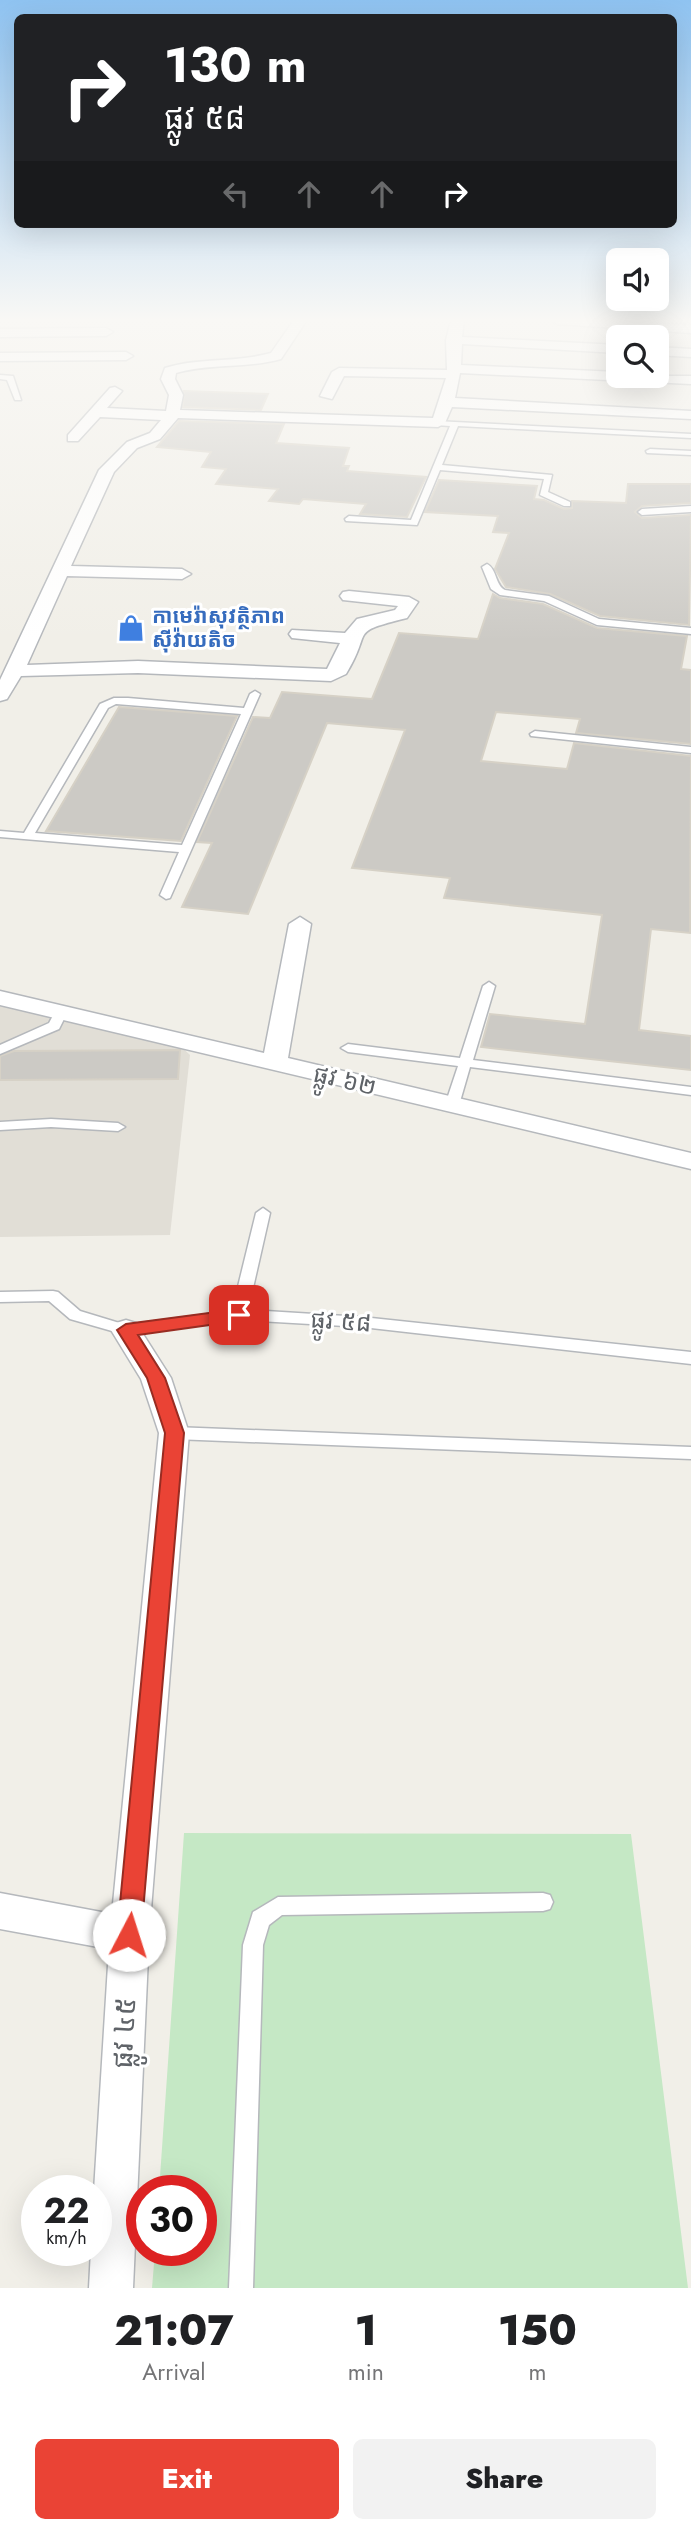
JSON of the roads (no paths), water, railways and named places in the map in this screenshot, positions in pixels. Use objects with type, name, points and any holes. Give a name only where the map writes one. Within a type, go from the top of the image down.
[{"type":"street","points":[[74,438],[83,427]]},
{"type":"street","points":[[0,695],[15,671],[107,470],[132,445],[155,436],[163,427]]},
{"type":"street","points":[[59,571],[182,574]]},
{"type":"street","points":[[15,671],[138,667],[331,675],[339,670],[351,639],[363,623],[401,614],[409,602],[349,596]]},
{"type":"street","points":[[298,634],[351,639]]},
{"type":"street","points":[[275,1063],[300,924]]},
{"type":"street","name":"ផ្លូវ ៦២","points":[[0,998],[691,1161]]},
{"type":"street","name":"ផ្លូវ ៤៥","points":[[111,2288],[129,1935],[174,1433],[156,1378],[126,1330]]},
{"type":"street","points":[[0,1911],[129,1935]]},
{"type":"lane","points":[[349,519],[414,523],[454,427]]},
{"type":"lane","points":[[510,427],[691,436]]},
{"type":"lane","points":[[650,451],[691,453]]},
{"type":"lane","points":[[438,467],[549,477],[543,493],[567,504]]},
{"type":"lane","points":[[642,512],[691,509]]},
{"type":"lane","points":[[487,568],[496,589],[503,593],[547,598],[597,622],[691,631]]},
{"type":"lane","points":[[166,895],[254,694]]},
{"type":"lane","points":[[28,836],[104,706],[114,701],[128,701],[247,711]]},
{"type":"lane","points":[[535,734],[691,751]]},
{"type":"lane","points":[[0,834],[185,849]]},
{"type":"lane","points":[[452,1105],[489,986]]},
{"type":"lane","points":[[0,1050],[54,1026],[61,1013]]},
{"type":"lane","points":[[348,1048],[465,1065],[691,1091]]},
{"type":"lane","points":[[0,1126],[51,1124],[118,1127]]},
{"type":"lane","points":[[239,1315],[263,1213]]},
{"type":"lane","name":"ផ្លូវ ៥៨","points":[[0,1297],[53,1296],[75,1315],[126,1330],[239,1315],[362,1322],[691,1358]]},
{"type":"lane","points":[[174,1433],[691,1453]]},
{"type":"lane","points":[[240,2288],[253,1945],[260,1919],[278,1906],[543,1902]]},
{"type":"place","name":"កាមេរ៉ាសុវត្ថិភាព ស៊ីវ៉ាយតិច","points":[[131,628]]}]
